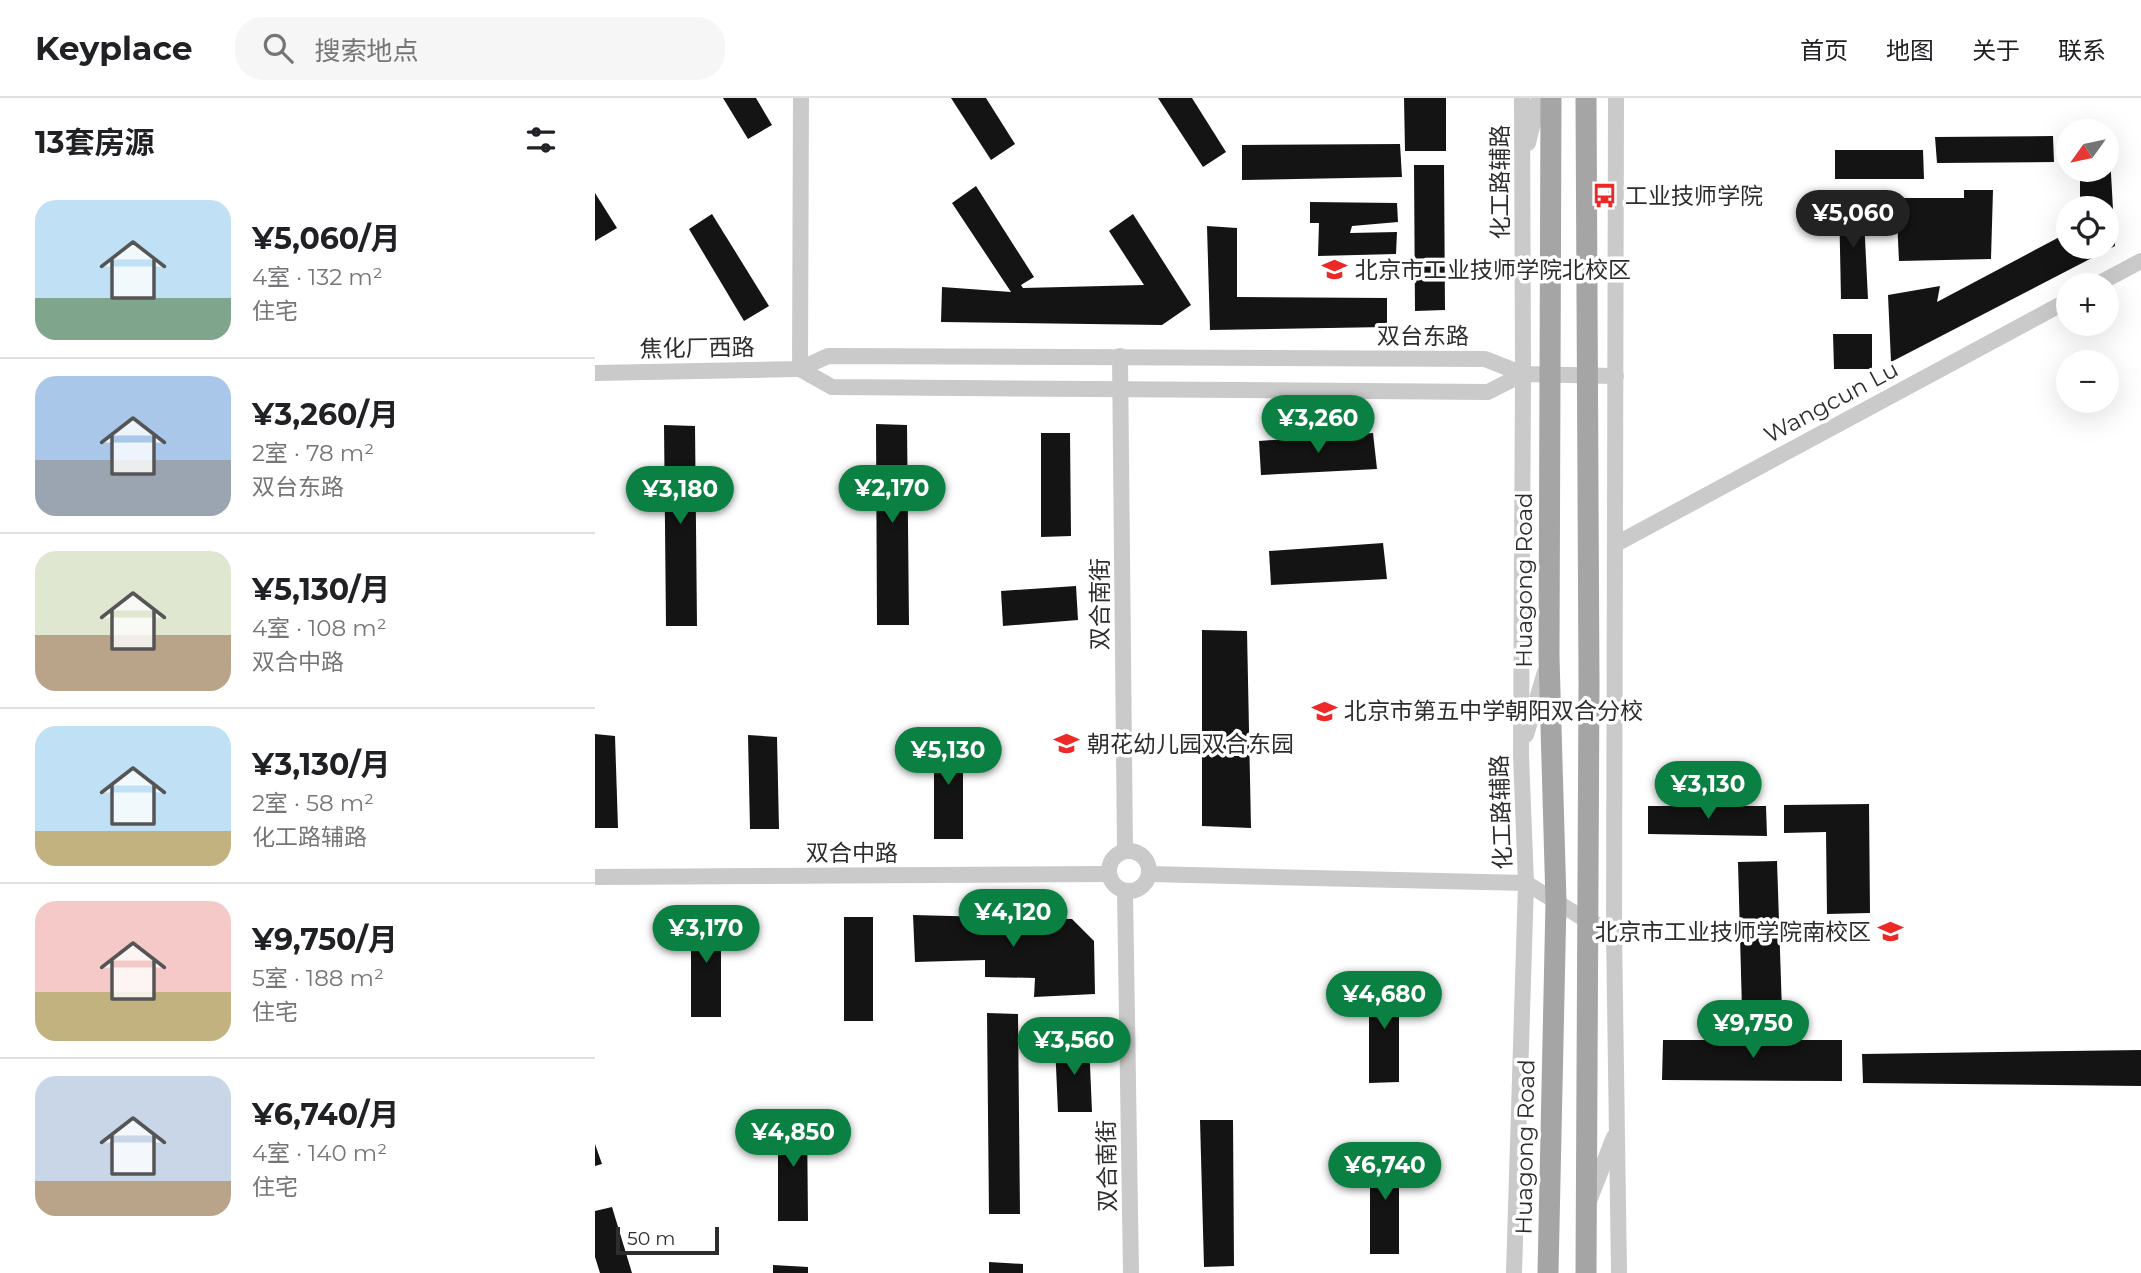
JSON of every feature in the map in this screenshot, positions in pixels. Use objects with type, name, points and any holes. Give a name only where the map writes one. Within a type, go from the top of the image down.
[{"type":"main road","name":"Huagong Road","points":[[1548,1273],[1556,902],[1549,657],[1551,98]]},
{"type":"main road","points":[[1585,1273],[1589,685],[1586,98]]},
{"type":"street","points":[[801,98],[800,369],[832,387],[1488,391],[1523,374],[1616,376]]},
{"type":"street","name":"化工路辅路","points":[[1514,1273],[1526,883],[1521,755],[1522,98]]},
{"type":"street","points":[[1523,166],[1539,98]]},
{"type":"street","points":[[1616,98],[1614,932],[1619,1273]]},
{"type":"street","points":[[2118,273],[2141,261]]},
{"type":"street","name":"Wangcun Lu","points":[[1616,544],[2056,307]]},
{"type":"street","name":"双台东路","points":[[800,369],[828,356],[1120,356],[1485,359],[1523,374]]},
{"type":"street","name":"双合南街","points":[[1120,356],[1125,851]]},
{"type":"street","name":"焦化厂西路","points":[[595,373],[800,369]]},
{"type":"street","points":[[1521,755],[1549,657]]},
{"type":"street","points":[[1125,851],[1143,857],[1149,874],[1143,886],[1131,891],[1114,885],[1109,874],[1114,857],[1125,851]]},
{"type":"street","name":"双合中路","points":[[595,877],[1109,874]]},
{"type":"street","points":[[1149,874],[1526,883],[1586,920],[1614,932]]},
{"type":"street","name":"双合南街","points":[[1125,891],[1131,1273]]},
{"type":"street","points":[[1585,1210],[1617,1130]]},
{"type":"building","points":[[723,98],[756,98],[772,125],[748,139]]},
{"type":"building","points":[[951,98],[986,98],[1015,144],[991,160]]},
{"type":"building","points":[[1158,98],[1192,98],[1226,152],[1203,167]]},
{"type":"building","points":[[1404,98],[1446,98],[1446,151],[1405,151]]},
{"type":"building","points":[[2053,136],[2054,162],[1937,163],[1935,137]]},
{"type":"building","points":[[1400,144],[1402,177],[1242,180],[1242,145]]},
{"type":"building","points":[[1835,150],[1923,150],[1924,179],[1835,179]]},
{"type":"building","points":[[1414,165],[1444,165],[1445,310],[1415,311]]},
{"type":"building","points":[[2080,182],[2111,182],[2112,196],[2080,196]]},
{"type":"building","points":[[976,186],[1034,277],[1021,285],[1023,288],[1144,285],[1109,231],[1133,214],[1191,305],[1162,325],[941,322],[942,287],[1011,292],[952,203]]},
{"type":"building","points":[[1964,190],[1993,190],[1991,259],[1899,261],[1896,198],[1964,198]]},
{"type":"building","points":[[595,193],[617,228],[595,241]]},
{"type":"building","points":[[1839,199],[1863,199],[1868,299],[1841,299]]},
{"type":"building","points":[[1310,202],[1397,203],[1398,222],[1352,226],[1350,233],[1397,232],[1396,254],[1318,256],[1319,223],[1310,223]]},
{"type":"building","points":[[712,214],[769,306],[744,321],[689,229]]},
{"type":"building","points":[[1207,226],[1237,228],[1237,297],[1387,298],[1387,327],[1210,330]]},
{"type":"building","points":[[2056,239],[2056,259],[2090,259],[2063,273],[2056,273],[2056,277],[1891,362],[1888,295],[1940,286],[1937,302]]},
{"type":"building","points":[[1833,334],[1872,334],[1872,369],[1834,369]]},
{"type":"building","points":[[876,424],[907,425],[909,625],[877,625]]},
{"type":"building","points":[[664,425],[695,426],[697,626],[666,626]]},
{"type":"building","points":[[1041,433],[1070,433],[1071,536],[1041,537]]},
{"type":"building","points":[[1373,433],[1377,469],[1261,475],[1259,441]]},
{"type":"building","points":[[1383,543],[1387,579],[1271,585],[1269,551]]},
{"type":"building","points":[[1076,586],[1078,620],[1003,626],[1001,591]]},
{"type":"building","points":[[1202,630],[1247,631],[1251,828],[1202,826]]},
{"type":"building","points":[[595,734],[615,736],[618,828],[595,828]]},
{"type":"building","points":[[748,735],[777,737],[779,829],[750,829]]},
{"type":"building","points":[[934,735],[963,735],[963,839],[934,839]]},
{"type":"building","points":[[1869,804],[1870,913],[1827,914],[1826,832],[1784,833],[1784,805]]},
{"type":"building","points":[[1648,806],[1766,806],[1767,836],[1648,834]]},
{"type":"building","points":[[1777,861],[1782,1011],[1742,1010],[1738,862]]},
{"type":"building","points":[[691,913],[721,913],[721,1017],[691,1017]]},
{"type":"building","points":[[913,915],[1072,919],[1094,941],[1095,994],[1034,997],[1035,978],[985,977],[985,960],[915,962]]},
{"type":"building","points":[[844,917],[873,917],[873,1021],[844,1021]]},
{"type":"building","points":[[1369,979],[1399,979],[1399,1082],[1369,1083]]},
{"type":"building","points":[[987,1013],[1018,1014],[1020,1214],[989,1214]]},
{"type":"building","points":[[1663,1040],[1842,1040],[1842,1081],[1662,1080]]},
{"type":"building","points":[[1089,1042],[1092,1112],[1058,1112],[1055,1044]]},
{"type":"building","points":[[2141,1050],[2141,1086],[1863,1083],[1862,1054]]},
{"type":"building","points":[[778,1117],[807,1117],[808,1221],[778,1221]]},
{"type":"building","points":[[1200,1120],[1233,1120],[1234,1266],[1204,1267]]},
{"type":"building","points":[[595,1144],[602,1164],[595,1166]]},
{"type":"building","points":[[1370,1150],[1399,1150],[1399,1254],[1370,1254]]},
{"type":"building","points":[[612,1207],[632,1273],[600,1273],[595,1257],[595,1211]]},
{"type":"building","points":[[989,1262],[1023,1264],[1023,1273],[989,1273]]},
{"type":"building","points":[[773,1265],[808,1267],[808,1273],[773,1273]]},
{"type":"place","name":"工业技师学院","points":[[1605,196]]},
{"type":"place","name":"北京市工业技师学院北校区","points":[[1335,270]]},
{"type":"place","name":"北京市第五中学朝阳双合分校","points":[[1324,711]]},
{"type":"place","name":"朝花幼儿园双合东园","points":[[1067,744]]},
{"type":"place","name":"北京市工业技师学院南校区","points":[[1891,932]]}]
